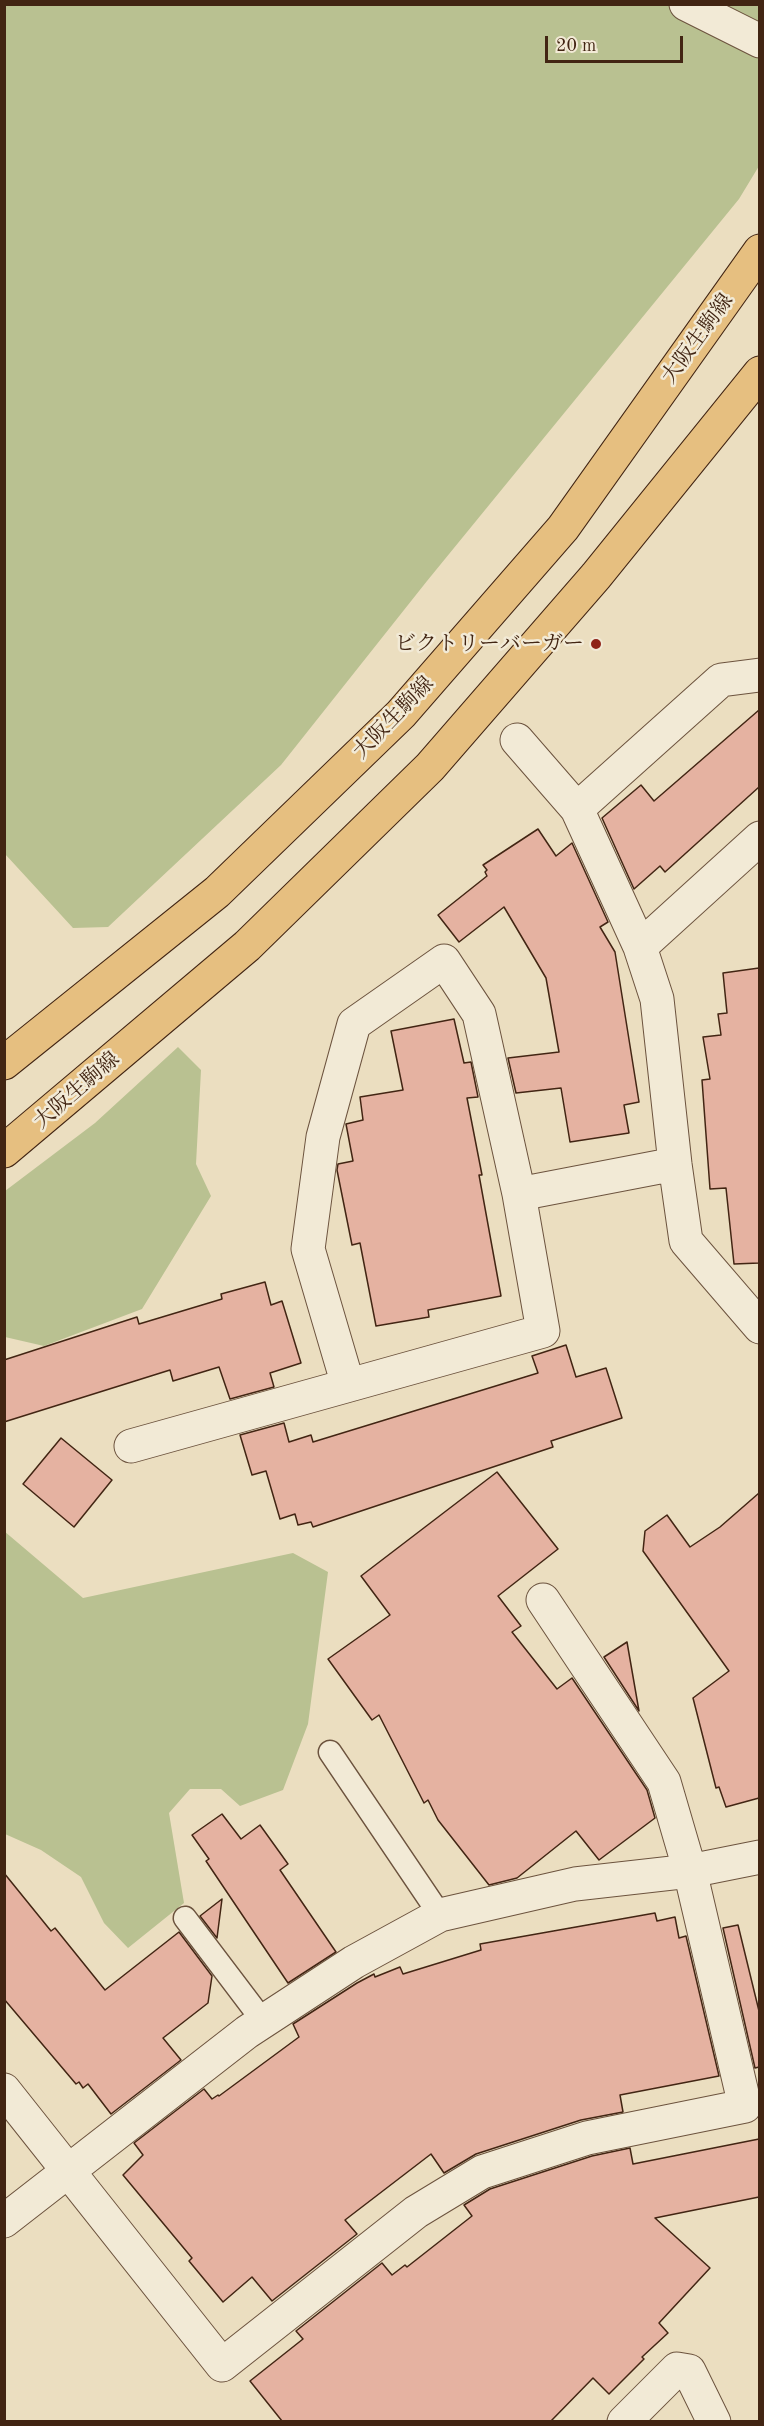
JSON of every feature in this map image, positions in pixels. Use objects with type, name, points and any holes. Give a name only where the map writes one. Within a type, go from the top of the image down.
[{"type":"main road","name":"大阪生駒線","points":[[4,1064],[218,892],[401,714],[563,528],[759,251]]},
{"type":"main road","name":"大阪生駒線","points":[[4,1151],[247,946],[430,767],[596,576],[759,373]]},
{"type":"street","points":[[686,4],[748,35]]},
{"type":"street","points":[[577,809],[721,680],[759,675]]},
{"type":"street","points":[[517,740],[577,809],[640,947],[657,999],[686,1241],[759,1327]]},
{"type":"street","points":[[640,947],[759,838]]},
{"type":"street","points":[[131,1446],[543,1331],[519,1194],[479,1014],[444,961],[354,1024],[322,1137],[308,1250],[348,1385]]},
{"type":"street","points":[[519,1194],[675,1164]]},
{"type":"street","points":[[4,2090],[70,2170],[222,2365],[416,2212],[482,2172],[587,2138],[745,2106],[690,1871],[664,1782],[543,1600]]},
{"type":"street","points":[[4,2221],[263,2021],[354,1962],[440,1915],[575,1884],[690,1871],[759,1857]]},
{"type":"street","points":[[624,2421],[677,2369],[689,2371],[714,2421]]},
{"type":"lane","points":[[330,1752],[440,1915]]},
{"type":"lane","points":[[185,1918],[263,2021]]},
{"type":"green space","points":[[4,5],[759,5],[759,166],[739,199],[427,581],[281,765],[108,927],[73,928],[5,854]]},
{"type":"green space","points":[[178,1047],[201,1070],[196,1164],[211,1196],[142,1309],[44,1346],[5,1337],[5,1191],[95,1123]]},
{"type":"green space","points":[[4,1531],[83,1598],[293,1553],[328,1572],[308,1724],[283,1790],[240,1806],[221,1789],[190,1789],[169,1813],[184,1903],[128,1948],[104,1923],[81,1877],[41,1850],[5,1834]]},
{"type":"building","points":[[759,710],[759,787],[665,872],[660,866],[634,889],[602,818],[641,785],[654,801]]},
{"type":"building","points":[[538,829],[556,856],[572,843],[608,922],[600,927],[615,952],[639,1102],[624,1105],[629,1133],[570,1142],[561,1088],[516,1093],[508,1058],[559,1052],[546,978],[504,907],[459,942],[438,915],[487,876],[485,872],[487,870],[483,865]]},
{"type":"building","points":[[759,968],[759,1263],[734,1264],[726,1188],[710,1189],[702,1080],[710,1079],[703,1037],[721,1035],[718,1014],[727,1013],[723,973]]},
{"type":"building","points":[[454,1019],[464,1063],[471,1062],[478,1097],[467,1098],[501,1296],[428,1310],[429,1317],[376,1326],[360,1243],[352,1245],[337,1170],[338,1164],[353,1161],[346,1124],[363,1120],[360,1097],[403,1090],[391,1031]]},
{"type":"building","points":[[265,1282],[271,1305],[282,1301],[301,1363],[270,1373],[274,1387],[230,1399],[219,1367],[173,1381],[170,1370],[4,1422],[4,1360],[137,1317],[139,1324],[222,1299],[221,1294]]},
{"type":"building","points":[[566,1345],[576,1377],[606,1368],[622,1418],[551,1441],[553,1447],[313,1527],[311,1522],[298,1525],[295,1514],[280,1519],[266,1471],[252,1475],[240,1435],[284,1423],[289,1442],[311,1435],[313,1442],[538,1373],[532,1356]]},
{"type":"building","points":[[61,1438],[112,1480],[74,1527],[23,1484]]},
{"type":"building","points":[[497,1472],[558,1549],[498,1596],[521,1626],[512,1632],[557,1689],[572,1678],[647,1790],[655,1818],[599,1860],[576,1831],[517,1878],[489,1885],[438,1820],[428,1800],[424,1803],[379,1715],[372,1720],[328,1659],[390,1615],[361,1576]]},
{"type":"building","points":[[759,1493],[759,1798],[726,1807],[719,1787],[716,1788],[693,1698],[729,1671],[643,1551],[645,1531],[667,1515],[690,1547],[720,1527]]},
{"type":"building","points":[[627,1642],[639,1711],[604,1657]]},
{"type":"building","points":[[222,1814],[241,1839],[260,1825],[288,1864],[280,1870],[336,1952],[288,1983],[206,1861],[209,1859],[192,1835]]},
{"type":"building","points":[[4,1873],[51,1931],[55,1928],[105,1990],[179,1932],[212,1976],[208,2003],[163,2038],[181,2060],[111,2114],[88,2084],[83,2088],[79,2082],[76,2084],[4,1999]]},
{"type":"building","points":[[222,1899],[217,1938],[200,1916]]},
{"type":"building","points":[[655,1913],[657,1921],[675,1917],[679,1938],[686,1936],[719,2076],[620,2095],[623,2112],[581,2120],[476,2154],[444,2173],[431,2154],[345,2220],[357,2234],[272,2301],[252,2277],[223,2302],[189,2261],[192,2258],[123,2175],[143,2155],[134,2143],[204,2089],[212,2099],[219,2096],[299,2037],[293,2024],[374,1974],[375,1977],[400,1967],[403,1974],[481,1950],[480,1944]]},
{"type":"building","points":[[738,1925],[759,2011],[759,2067],[755,2068],[723,1928]]},
{"type":"building","points":[[759,2139],[759,2197],[655,2218],[710,2268],[659,2323],[668,2333],[642,2357],[644,2359],[609,2394],[593,2378],[551,2421],[282,2421],[250,2381],[303,2339],[296,2331],[382,2263],[392,2275],[405,2265],[407,2267],[472,2216],[464,2205],[490,2189],[592,2156],[630,2148],[633,2164]]},
{"type":"place","name":"ビクトリーバーガー","points":[[596,644]]}]
